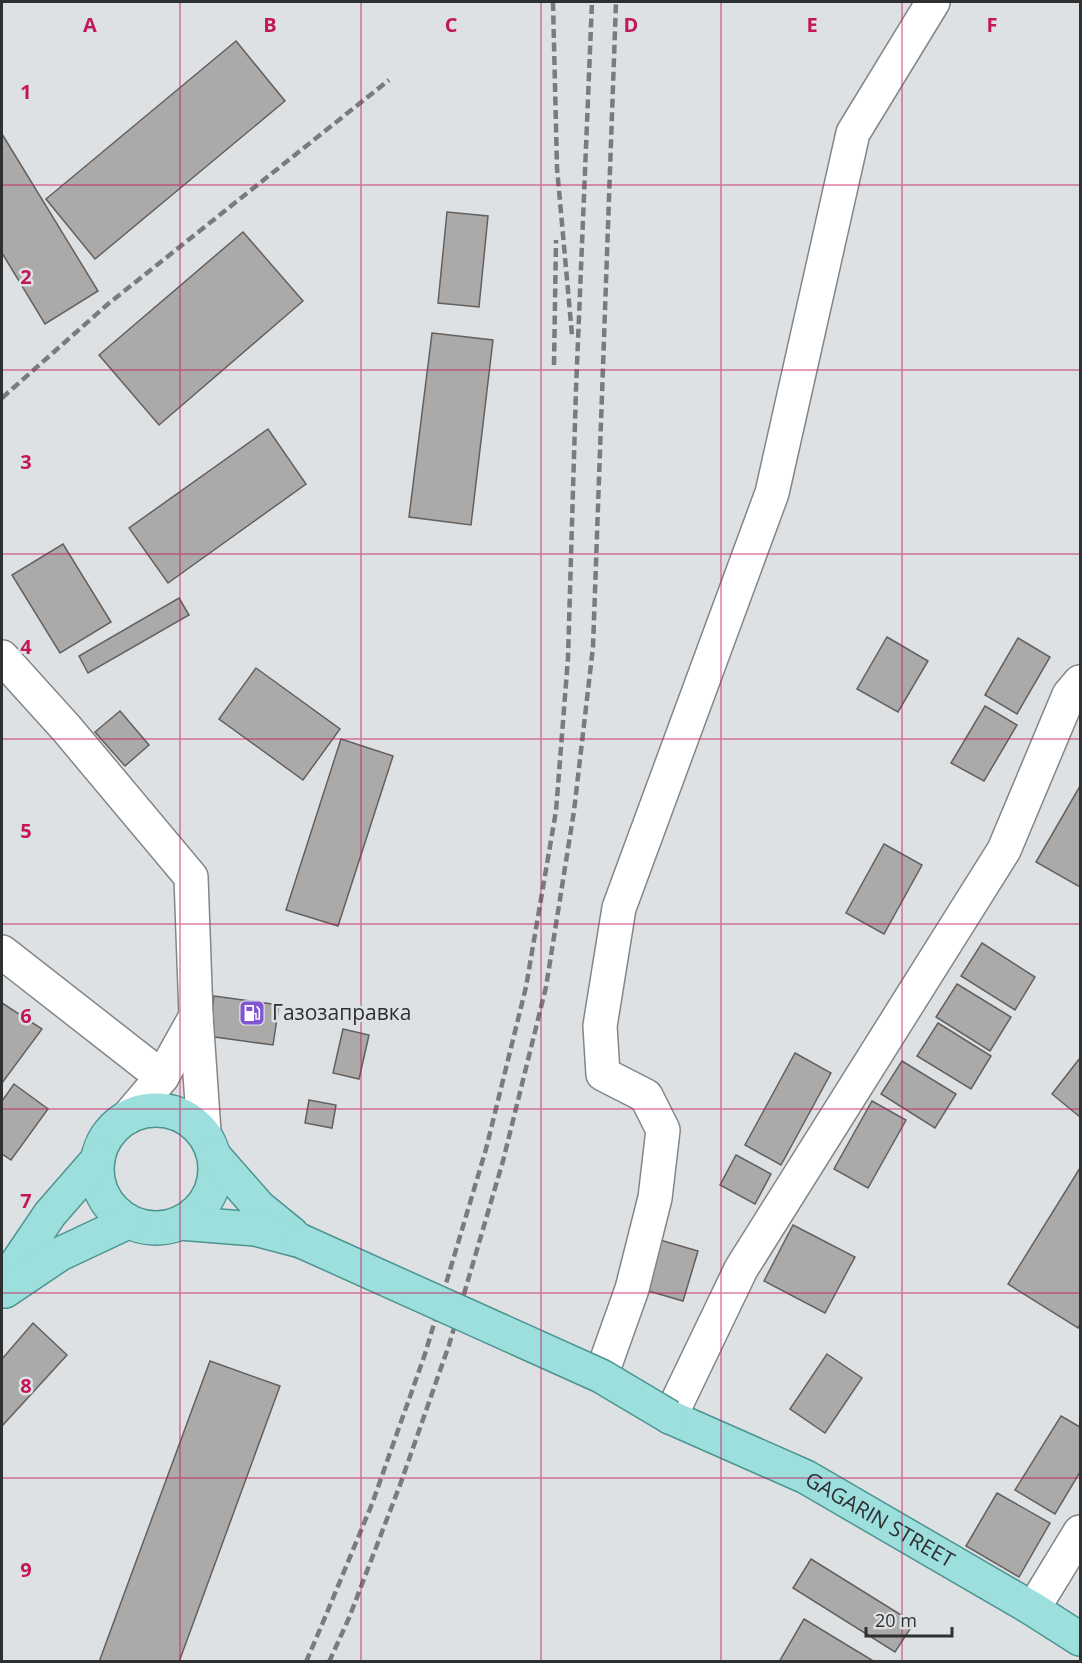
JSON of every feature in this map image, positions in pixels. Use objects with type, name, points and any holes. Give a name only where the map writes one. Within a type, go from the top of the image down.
[{"type":"main road","points":[[155,1109],[183,1115],[259,1207],[301,1241],[255,1229],[180,1223],[154,1228],[128,1222],[110,1206],[99,1184],[98,1159],[106,1136],[128,1117],[155,1109]]},
{"type":"main road","points":[[180,1223],[202,1207],[214,1183],[209,1144]]},
{"type":"main road","points":[[2,1286],[50,1214],[98,1159]]},
{"type":"main road","points":[[2,1293],[60,1254],[128,1222]]},
{"type":"main road","name":"GAGARIN STREET","points":[[301,1241],[601,1376],[670,1417],[806,1478],[1033,1609],[1080,1639]]},
{"type":"street","points":[[601,1376],[632,1289],[655,1198],[663,1131],[646,1096],[603,1074],[600,1026],[618,908],[772,493],[853,133],[933,2]]},
{"type":"street","points":[[2,657],[67,729],[191,878],[196,1016],[209,1144]]},
{"type":"street","points":[[670,1417],[741,1269],[1004,850],[1069,694],[1080,682]]},
{"type":"street","points":[[2,952],[162,1077]]},
{"type":"street","points":[[128,1117],[162,1077],[196,1016]]},
{"type":"street","points":[[1033,1609],[1080,1532]]},
{"type":"building","points":[[236,41],[285,101],[95,259],[46,199]]},
{"type":"building","points":[[2,134],[98,291],[45,324],[2,253]]},
{"type":"building","points":[[447,212],[488,216],[479,307],[438,303]]},
{"type":"building","points":[[243,232],[303,301],[159,425],[99,355]]},
{"type":"building","points":[[432,333],[493,340],[471,525],[409,517]]},
{"type":"building","points":[[268,429],[306,484],[168,583],[129,528]]},
{"type":"building","points":[[63,544],[111,622],[60,653],[12,575]]},
{"type":"building","points":[[179,598],[189,615],[88,673],[79,656]]},
{"type":"building","points":[[887,637],[928,661],[898,712],[857,689]]},
{"type":"building","points":[[1018,638],[1050,657],[1017,714],[985,695]]},
{"type":"building","points":[[256,668],[340,729],[303,780],[219,719]]},
{"type":"building","points":[[985,706],[1017,725],[984,781],[951,763]]},
{"type":"building","points":[[120,711],[149,745],[125,766],[95,732]]},
{"type":"building","points":[[341,739],[393,756],[338,926],[286,910]]},
{"type":"building","points":[[1080,786],[1080,887],[1036,862]]},
{"type":"building","points":[[884,844],[922,865],[884,934],[846,913]]},
{"type":"building","points":[[982,943],[1035,977],[1015,1010],[961,976]]},
{"type":"building","points":[[957,984],[1011,1017],[990,1051],[936,1017]]},
{"type":"building","points":[[214,996],[279,1005],[273,1045],[208,1036]]},
{"type":"building","points":[[2,1003],[42,1029],[2,1083]]},
{"type":"building","points":[[938,1023],[991,1056],[971,1089],[917,1056]]},
{"type":"building","points":[[343,1029],[369,1035],[359,1079],[333,1073]]},
{"type":"building","points":[[795,1053],[831,1073],[781,1165],[745,1145]]},
{"type":"building","points":[[1080,1058],[1080,1117],[1052,1094]]},
{"type":"building","points":[[902,1061],[956,1094],[935,1128],[881,1094]]},
{"type":"building","points":[[14,1084],[48,1109],[11,1160],[2,1154],[2,1101]]},
{"type":"building","points":[[309,1100],[336,1105],[332,1128],[305,1123]]},
{"type":"building","points":[[872,1101],[906,1120],[868,1188],[834,1169]]},
{"type":"building","points":[[736,1155],[771,1174],[755,1204],[720,1185]]},
{"type":"building","points":[[1080,1168],[1080,1324],[1078,1328],[1008,1284]]},
{"type":"building","points":[[793,1225],[855,1257],[825,1313],[764,1281]]},
{"type":"building","points":[[660,1240],[698,1251],[683,1301],[645,1290]]},
{"type":"building","points":[[33,1323],[67,1355],[2,1426],[2,1359]]},
{"type":"building","points":[[827,1354],[862,1378],[825,1433],[790,1409]]},
{"type":"building","points":[[210,1361],[280,1386],[179,1662],[99,1662]]},
{"type":"building","points":[[1061,1416],[1080,1427],[1080,1472],[1055,1514],[1015,1490]]},
{"type":"building","points":[[997,1493],[1050,1523],[1019,1577],[966,1546]]},
{"type":"building","points":[[811,1559],[914,1623],[895,1652],[793,1588]]},
{"type":"building","points":[[804,1619],[875,1662],[779,1662]]},
{"type":"railway","points":[[553,2],[557,168],[572,335]]},
{"type":"railway","points":[[306,1662],[372,1504],[425,1354],[486,1149],[526,987],[556,811],[568,658],[576,389],[592,2]]},
{"type":"railway","points":[[329,1662],[349,1618],[400,1485],[449,1345],[503,1161],[546,987],[574,811],[593,647],[616,2]]},
{"type":"railway","points":[[2,398],[108,304],[389,80]]},
{"type":"railway","points":[[554,365],[556,240]]},
{"type":"place","name":"Газозаправка","points":[[252,1013]]}]
